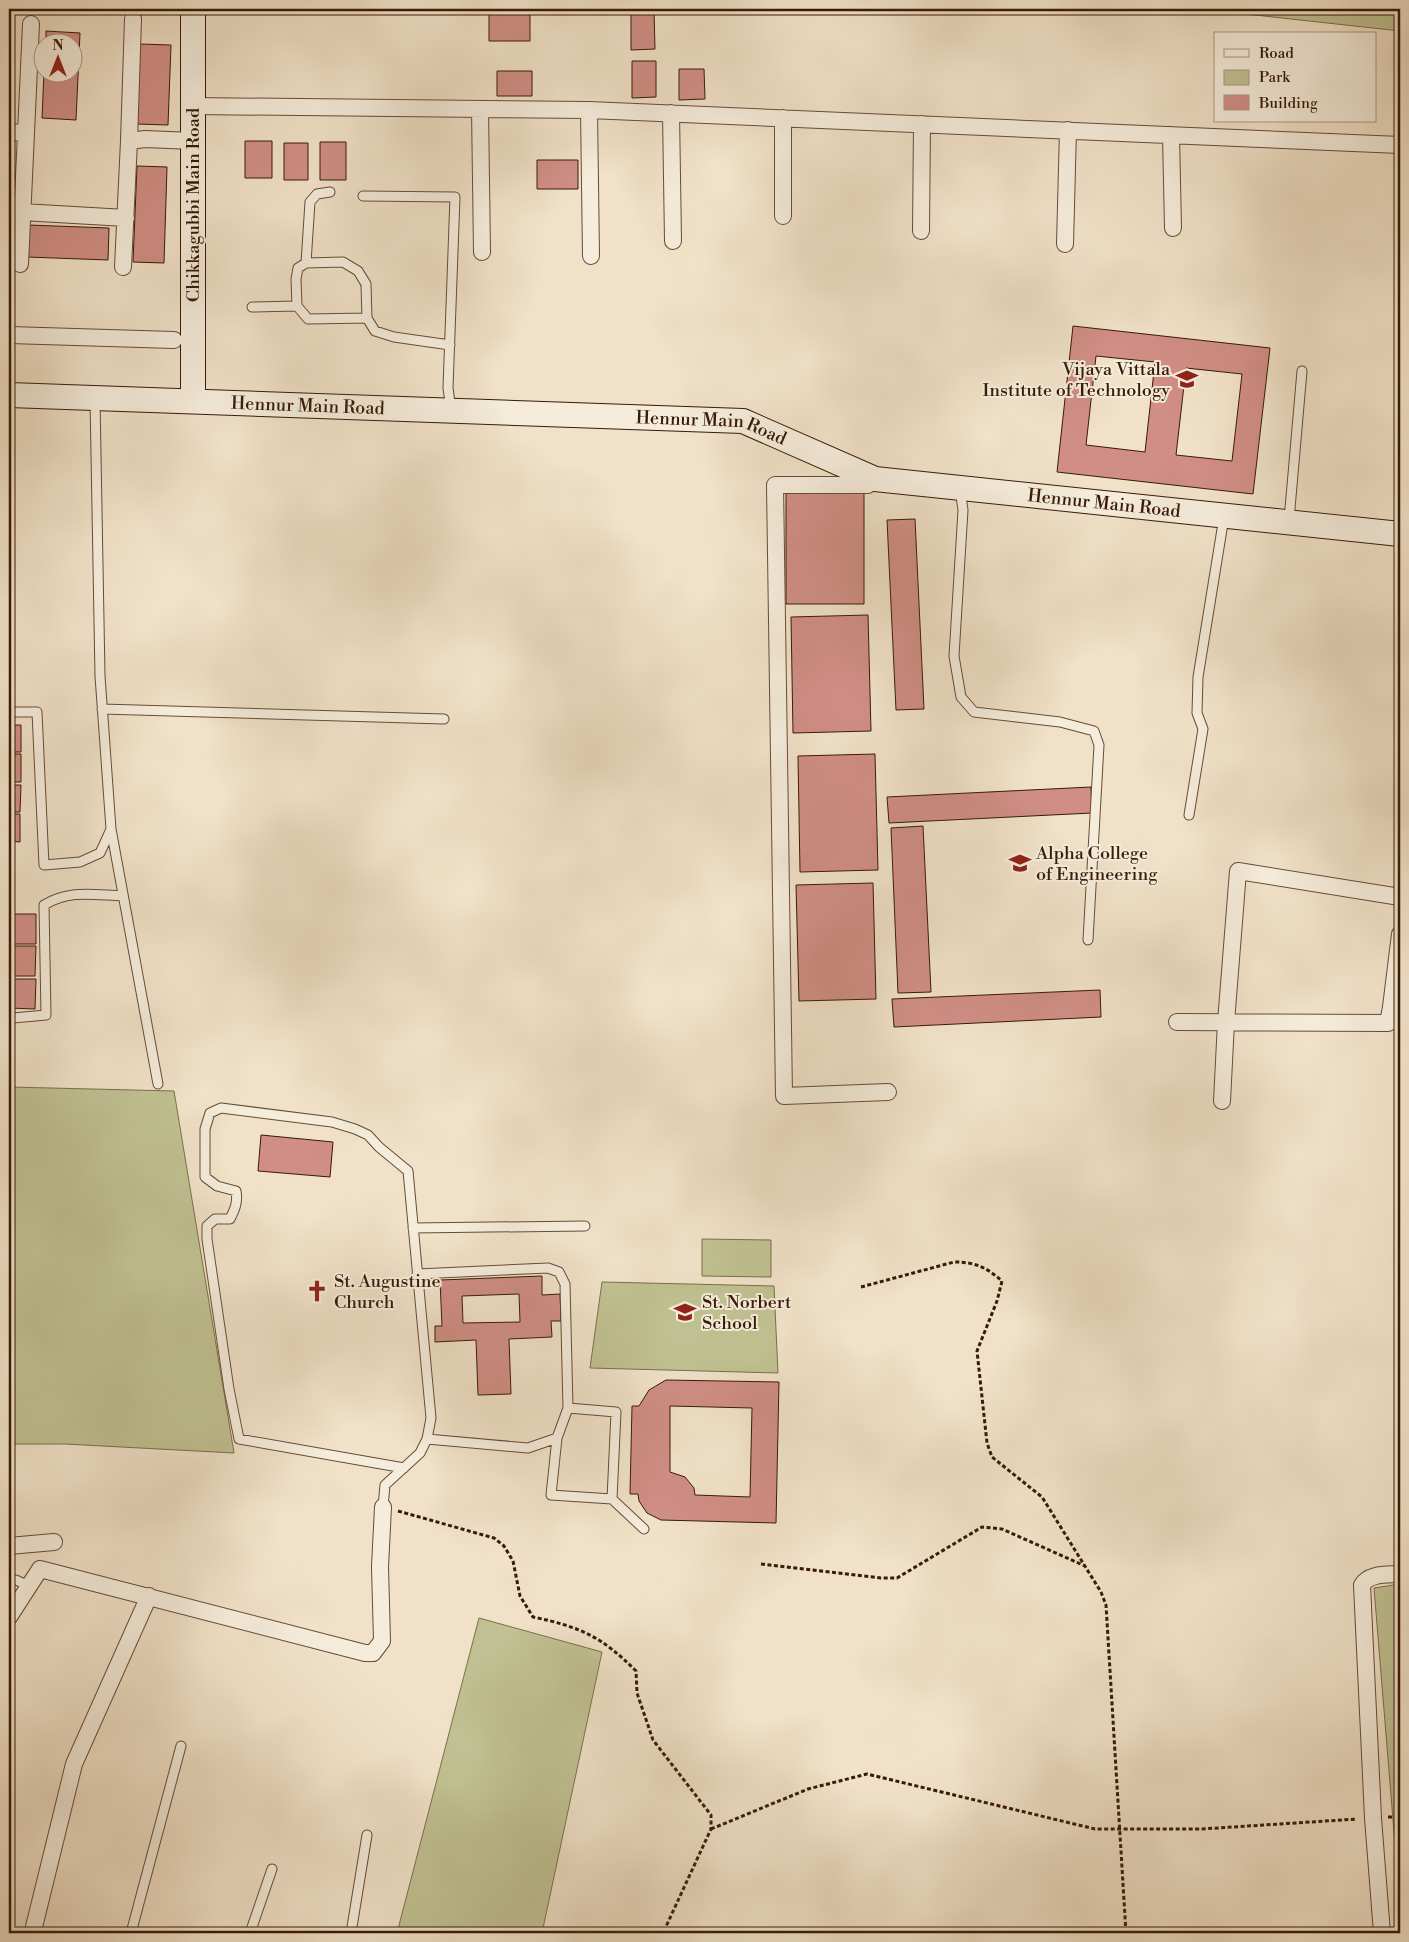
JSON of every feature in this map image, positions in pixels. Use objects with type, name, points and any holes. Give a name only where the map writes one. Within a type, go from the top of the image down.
[{"type":"main road","name":"Chikkagubbi Main Road","points":[[193,9],[193,401]]},
{"type":"main road","name":"Hennur Main Road","points":[[9,395],[742,421],[875,480],[1400,534]]},
{"type":"street","points":[[123,267],[130,141],[133,19]]},
{"type":"street","points":[[20,264],[32,24]]},
{"type":"street","points":[[193,106],[589,110],[1400,145]]},
{"type":"street","points":[[480,109],[482,252]]},
{"type":"street","points":[[589,110],[591,256]]},
{"type":"street","points":[[671,113],[674,240]]},
{"type":"street","points":[[783,118],[783,216]]},
{"type":"street","points":[[921,231],[922,124]]},
{"type":"street","points":[[1065,244],[1068,130]]},
{"type":"street","points":[[9,132],[26,133]]},
{"type":"street","points":[[1171,135],[1173,228]]},
{"type":"street","points":[[130,141],[145,139],[193,141]]},
{"type":"street","points":[[22,212],[126,218]]},
{"type":"street","points":[[9,335],[174,340]]},
{"type":"street","points":[[875,480],[868,485],[776,485],[784,1096],[888,1092]]},
{"type":"street","points":[[1222,1101],[1238,870],[1400,897]]},
{"type":"street","points":[[1177,1022],[1388,1023],[1392,1007],[1400,934]]},
{"type":"street","points":[[9,1617],[40,1569],[365,1653],[373,1652],[382,1641],[380,1568],[383,1506]]},
{"type":"street","points":[[9,1546],[54,1542]]},
{"type":"street","points":[[1382,1933],[1373,1818],[1362,1585],[1365,1579],[1373,1576],[1400,1574]]},
{"type":"street","points":[[34,1933],[74,1764],[149,1596]]},
{"type":"lane","points":[[306,263],[310,202],[317,194],[330,192]]},
{"type":"lane","points":[[363,196],[455,198],[448,388],[451,410]]},
{"type":"lane","points":[[367,318],[308,319],[297,306],[296,279],[298,268],[306,263],[344,262],[358,271],[366,284],[367,318],[375,331],[394,337],[450,344]]},
{"type":"lane","points":[[252,307],[297,306]]},
{"type":"lane","points":[[1288,522],[1302,371]]},
{"type":"lane","points":[[95,398],[100,666],[111,829],[158,1084]]},
{"type":"lane","points":[[960,488],[963,510],[954,656],[961,698],[974,712],[1060,722],[1094,731],[1099,745],[1088,940]]},
{"type":"lane","points":[[1189,815],[1203,729],[1197,713],[1198,677],[1224,516]]},
{"type":"lane","points":[[102,709],[444,719]]},
{"type":"lane","points":[[9,712],[37,712],[44,865],[80,862],[100,853],[111,829]]},
{"type":"lane","points":[[9,1022],[13,1018],[46,1015],[44,905],[57,897],[72,895],[123,896]]},
{"type":"lane","points":[[383,1506],[385,1485],[404,1468],[420,1453],[427,1439],[430,1418],[408,1171],[379,1147],[368,1135],[332,1122],[220,1108],[210,1113],[205,1129],[205,1177],[217,1186],[236,1191],[237,1199],[236,1208],[230,1219],[215,1219],[207,1226],[207,1240],[229,1389],[239,1438],[404,1468]]},
{"type":"lane","points":[[413,1228],[585,1226]]},
{"type":"lane","points":[[417,1274],[548,1268],[559,1272],[565,1284],[568,1408],[557,1438],[551,1495],[612,1499],[644,1529]]},
{"type":"lane","points":[[568,1408],[616,1412],[612,1499]]},
{"type":"lane","points":[[427,1439],[528,1448],[557,1438]]},
{"type":"lane","points":[[9,1580],[16,1580],[29,1586]]},
{"type":"lane","points":[[131,1933],[182,1746]]},
{"type":"lane","points":[[351,1933],[366,1835]]},
{"type":"lane","points":[[250,1933],[272,1869]]},
{"type":"path","points":[[861,1287],[954,1262],[966,1262],[987,1268],[1002,1281],[997,1301],[977,1351],[987,1443],[992,1458],[1042,1497],[1101,1592],[1106,1605],[1118,1829],[1126,1933]]},
{"type":"path","points":[[383,1506],[494,1538],[504,1546],[513,1561],[520,1596],[533,1617],[559,1622],[593,1635],[616,1651],[636,1672],[637,1693],[653,1740],[711,1815],[711,1829],[663,1933]]},
{"type":"path","points":[[761,1564],[881,1578],[897,1578],[982,1527],[1002,1529],[1086,1567]]},
{"type":"path","points":[[711,1829],[808,1789],[867,1774],[1095,1829],[1202,1829],[1373,1818]]},
{"type":"green space","points":[[1200,9],[1400,9],[1400,31]]},
{"type":"green space","points":[[9,1087],[174,1091],[234,1453],[65,1444],[9,1444]]},
{"type":"green space","points":[[702,1239],[771,1240],[771,1277],[702,1276]]},
{"type":"green space","points":[[602,1282],[774,1286],[778,1373],[590,1368]]},
{"type":"green space","points":[[1400,1584],[1400,1905],[1374,1588]]},
{"type":"green space","points":[[479,1618],[602,1652],[542,1933],[397,1933]]},
{"type":"building","points":[[631,11],[654,11],[655,49],[631,50]]},
{"type":"building","points":[[489,12],[530,12],[530,41],[489,41]]},
{"type":"building","points":[[9,30],[13,31],[10,112],[9,112]]},
{"type":"building","points":[[140,44],[171,45],[168,125],[137,124]]},
{"type":"building","points":[[632,61],[656,61],[656,97],[632,98]]},
{"type":"building","points":[[679,69],[704,69],[705,99],[679,100]]},
{"type":"building","points":[[497,71],[532,71],[532,96],[497,96]]},
{"type":"building","points":[[44,82],[78,82],[76,120],[42,118]]},
{"type":"building","points":[[245,141],[272,141],[272,178],[245,178]]},
{"type":"building","points":[[320,142],[346,142],[346,180],[320,180]]},
{"type":"building","points":[[284,143],[308,143],[308,180],[284,180]]},
{"type":"building","points":[[537,160],[578,160],[578,189],[537,189]]},
{"type":"building","points":[[137,166],[167,167],[164,263],[133,262]]},
{"type":"building","points":[[28,225],[109,228],[108,260],[27,257]]},
{"type":"building","points":[[1073,326],[1270,348],[1253,494],[1057,472]],"holes":[[[1096,356],[1155,362],[1145,452],[1086,445]],[[1186,368],[1242,374],[1232,461],[1176,455]]]},
{"type":"building","points":[[786,488],[864,488],[864,604],[786,604]]},
{"type":"building","points":[[915,519],[924,709],[896,710],[887,520]]},
{"type":"building","points":[[868,615],[871,731],[793,733],[791,617]]},
{"type":"building","points":[[9,725],[21,725],[21,752],[9,752]]},
{"type":"building","points":[[9,754],[21,754],[21,782],[9,782]]},
{"type":"building","points":[[875,754],[878,870],[800,872],[798,756]]},
{"type":"building","points":[[9,785],[21,785],[20,812],[9,812]]},
{"type":"building","points":[[1091,787],[1092,813],[889,823],[887,797]]},
{"type":"building","points":[[9,814],[20,814],[20,842],[9,841]]},
{"type":"building","points":[[923,826],[931,992],[898,993],[891,828]]},
{"type":"building","points":[[873,883],[876,999],[799,1001],[796,885]]},
{"type":"building","points":[[9,914],[36,914],[36,944],[9,944]]},
{"type":"building","points":[[9,946],[36,946],[35,976],[9,976]]},
{"type":"building","points":[[9,979],[36,979],[35,1009],[9,1008]]},
{"type":"building","points":[[1100,990],[1101,1017],[894,1027],[892,999]]},
{"type":"building","points":[[261,1135],[333,1142],[330,1177],[258,1171]]},
{"type":"building","points":[[542,1276],[542,1295],[560,1294],[561,1321],[551,1321],[552,1337],[509,1339],[511,1394],[478,1395],[476,1340],[435,1342],[435,1326],[442,1326],[440,1280]],"holes":[[[519,1294],[520,1322],[463,1323],[462,1296]]]},
{"type":"building","points":[[666,1380],[779,1382],[776,1523],[661,1520],[647,1513],[639,1501],[638,1494],[630,1494],[632,1406],[639,1406],[649,1390]],"holes":[[[670,1406],[752,1408],[750,1497],[695,1495],[694,1488],[685,1477],[670,1472]]]},
{"type":"place","name":"Vijaya Vittala Institute of Technology","points":[[1187,379]]},
{"type":"place","name":"Alpha College of Engineering","points":[[1020,863]]},
{"type":"place","name":"St. Augustine Church","points":[[317,1291]]},
{"type":"place","name":"St. Norbert School","points":[[685,1312]]}]
